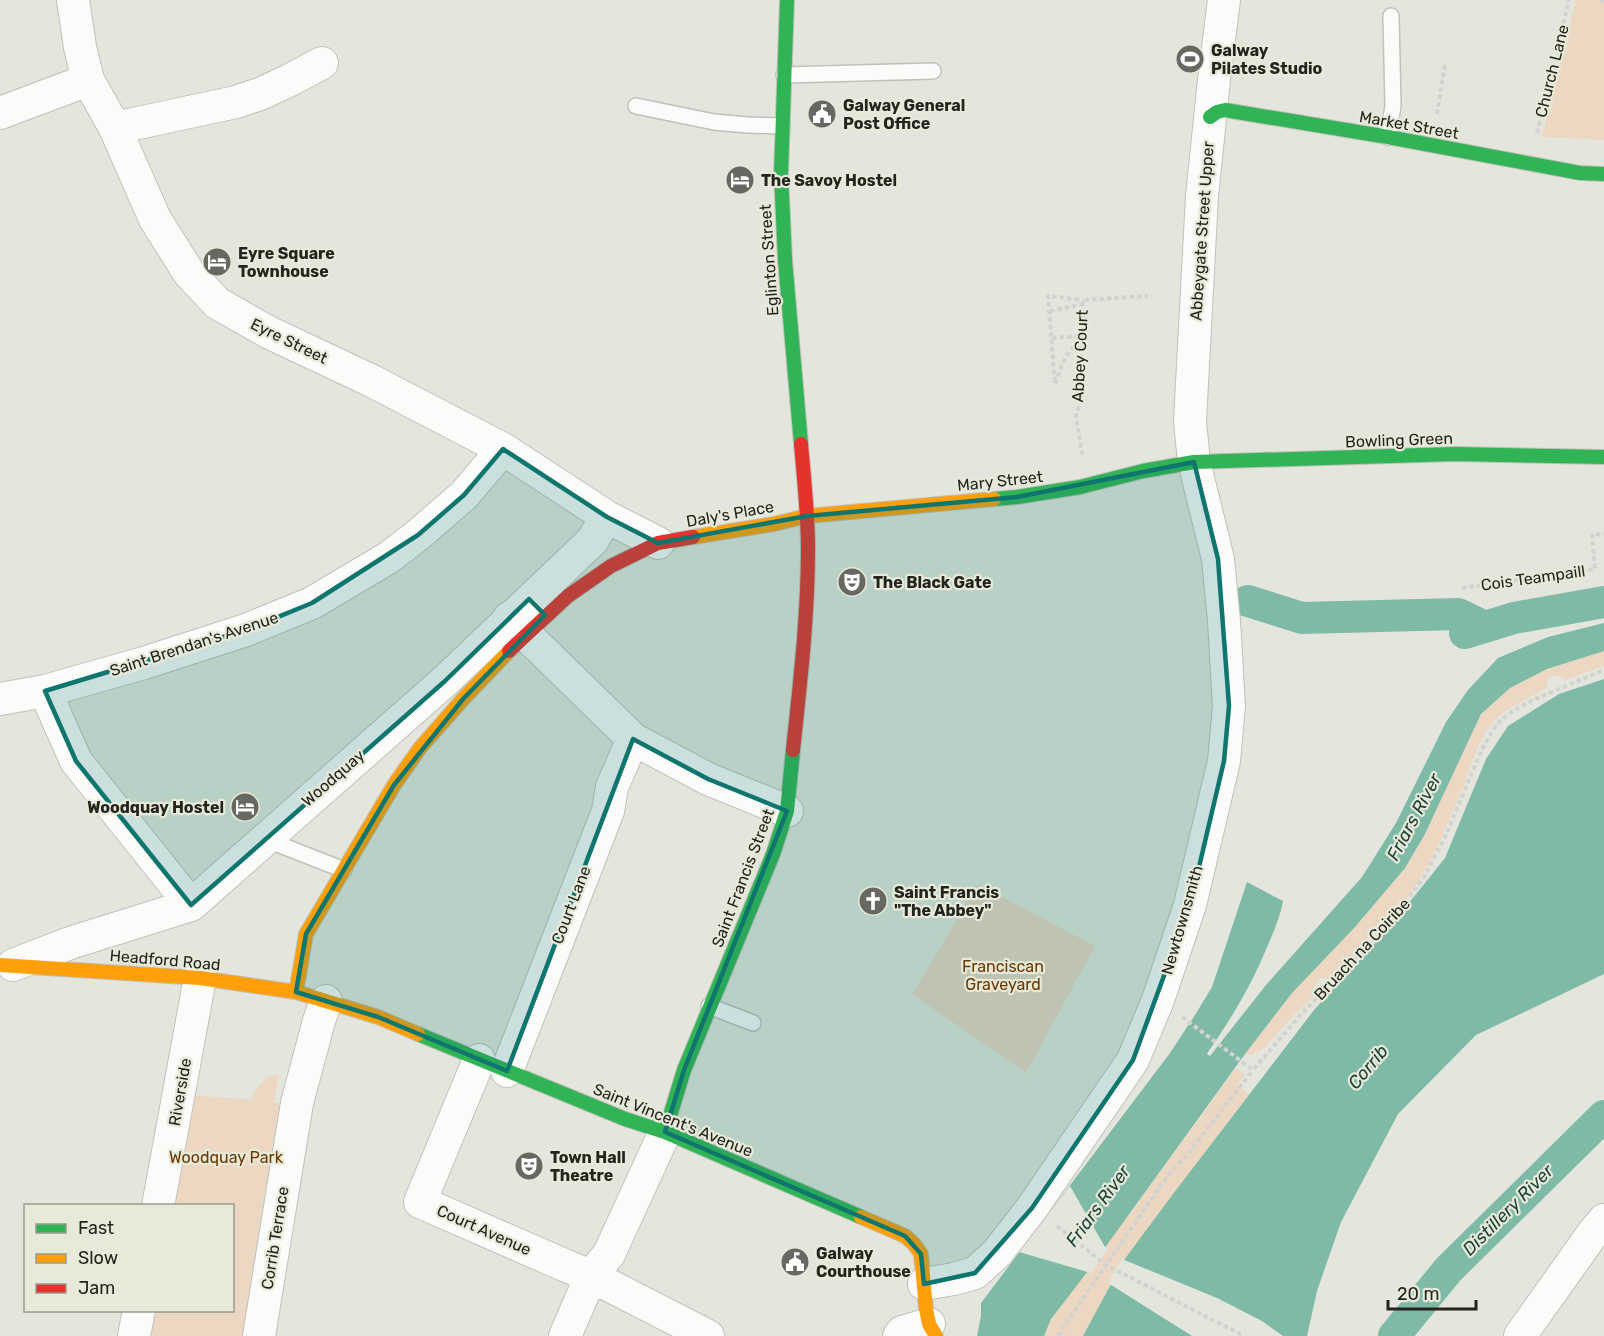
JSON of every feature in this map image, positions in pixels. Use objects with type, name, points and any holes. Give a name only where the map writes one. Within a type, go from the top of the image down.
[{"type":"main road","name":"Eglinton Street","points":[[787,0],[781,174],[785,260],[807,516]]},
{"type":"main road","name":"Market Street","points":[[1210,117],[1225,110],[1388,137],[1580,173],[1604,174]]},
{"type":"main road","name":"Bowling Green","points":[[1194,462],[1455,454],[1604,458]]},
{"type":"main road","name":"Mary Street","points":[[807,516],[1017,498],[1194,462]]},
{"type":"main road","name":"Daly's Place","points":[[658,543],[774,524],[807,516]]},
{"type":"main road","name":"Saint Francis Street","points":[[664,1132],[684,1070],[772,854],[787,811],[804,656],[807,516]]},
{"type":"main road","name":"Woodquay","points":[[296,992],[306,934],[394,785],[420,748],[462,699],[517,626],[568,596],[611,566],[658,543]]},
{"type":"main road","name":"Headford Road","points":[[6,965],[200,978],[296,992],[326,1000]]},
{"type":"main road","name":"Saint Vincent's Avenue","points":[[326,1000],[378,1017],[625,1119],[664,1132],[905,1236],[921,1254],[926,1309],[932,1330]]},
{"type":"street","name":"Eyre Street","points":[[73,0],[88,80],[115,128],[154,219],[189,273],[217,303],[268,332],[372,381],[503,449],[606,517],[658,543]]},
{"type":"street","name":"Abbeygate Street Upper","points":[[1194,462],[1190,421],[1202,196],[1224,0]]},
{"type":"street","points":[[115,128],[236,102],[280,85],[322,63]]},
{"type":"street","points":[[0,112],[88,80]]},
{"type":"street","name":"Saint Brendan's Avenue","points":[[0,699],[45,691],[144,663],[234,634],[312,603],[388,558],[418,535],[464,495],[503,449]]},
{"type":"street","name":"Newtownsmith","points":[[924,1284],[975,1273],[997,1253],[1032,1209],[1133,1060],[1158,1000],[1190,905],[1224,761],[1228,706],[1218,559],[1194,462]]},
{"type":"street","name":"Woodquay","points":[[6,965],[190,905],[445,681],[517,626],[592,541],[606,517]]},
{"type":"street","points":[[517,626],[633,739],[708,779],[787,811]]},
{"type":"street","points":[[45,691],[76,761],[190,905]]},
{"type":"street","name":"Court Lane","points":[[493,1065],[608,811],[612,787],[633,739]]},
{"type":"street","name":"Riverside","points":[[158,1204],[200,978]]},
{"type":"street","name":"Corrib Terrace","points":[[259,1336],[297,1103],[326,1000]]},
{"type":"street","name":"Court Avenue","points":[[493,1065],[420,1202],[591,1276]]},
{"type":"street","points":[[565,1336],[591,1276],[609,1254],[664,1132]]},
{"type":"street","points":[[1520,1336],[1604,1220]]},
{"type":"street","points":[[591,1276],[708,1336]]},
{"type":"street","points":[[134,1336],[139,1312]]},
{"type":"street","points":[[899,1336],[902,1332],[932,1330]]},
{"type":"lane","points":[[1388,137],[1393,106],[1391,16]]},
{"type":"lane","points":[[784,75],[933,71]]},
{"type":"lane","points":[[636,106],[714,122],[782,126]]},
{"type":"lane","points":[[265,839],[344,870]]},
{"type":"lane","points":[[709,1006],[753,1023]]},
{"type":"path","name":"Church Lane","points":[[1535,142],[1569,0]]},
{"type":"path","points":[[1436,121],[1445,64]]},
{"type":"path","points":[[1081,343],[1074,346],[1068,353],[1055,384],[1048,296],[1083,302]]},
{"type":"path","name":"Abbey Court","points":[[1083,462],[1076,416],[1079,405],[1083,302],[1148,296]]},
{"type":"path","points":[[1050,311],[1083,302]]},
{"type":"path","points":[[1052,338],[1082,336]]},
{"type":"path","name":"Cois Teampaill","points":[[1462,588],[1594,569],[1593,535],[1604,534]]},
{"type":"path","name":"Bruach na Coiribe","points":[[1058,1336],[1169,1174],[1187,1155],[1253,1070],[1303,1012],[1395,918],[1424,878],[1482,749],[1496,724],[1511,712],[1533,700],[1604,669]]},
{"type":"path","points":[[1190,1022],[1253,1070]]},
{"type":"path","points":[[1052,1223],[1106,1265],[1244,1336]]},
{"type":"highlighted area","points":[[503,449],[607,517],[658,543],[807,516],[1017,497],[1194,462],[1218,559],[1229,706],[1224,761],[1190,905],[1133,1060],[1032,1208],[975,1273],[924,1284],[921,1254],[905,1236],[665,1132],[684,1070],[787,811],[708,779],[633,739],[507,1071],[378,1017],[296,992],[306,934],[394,785],[463,699],[545,615],[529,599],[445,681],[191,905],[76,761],[45,691],[246,630],[312,603],[418,535],[464,495]]},
{"type":"green space","points":[[1576,0],[1604,0],[1604,140],[1542,137]]},
{"type":"green space","points":[[1604,651],[1604,666],[1565,680],[1557,675],[1547,680],[1547,688],[1496,719],[1475,754],[1428,865],[1401,905],[1329,980],[1325,977],[1319,979],[1313,988],[1317,993],[1264,1048],[1252,1055],[1245,1054],[1292,992],[1355,927],[1405,868],[1425,834],[1481,714],[1510,688],[1547,669]]},
{"type":"green space","name":"Franciscan Graveyard","points":[[978,884],[1095,946],[1026,1073],[912,994]]},
{"type":"green space","points":[[1236,1068],[1245,1075],[1237,1085],[1249,1094],[1124,1260],[1083,1336],[1044,1336],[1051,1319]]},
{"type":"green space","name":"Woodquay Park","points":[[279,1074],[274,1102],[280,1103],[242,1336],[146,1336],[150,1312],[234,1312],[234,1204],[170,1204],[193,1095],[252,1100],[253,1093],[267,1077]]},
{"type":"water","points":[[1604,623],[1604,651],[1547,669],[1510,688],[1481,714],[1425,834],[1405,868],[1355,927],[1292,993],[1051,1319],[1044,1336],[977,1336],[981,1303],[1170,1053],[1212,987],[1247,882],[1283,901],[1275,929],[1255,974],[1208,1052],[1210,1056],[1266,985],[1362,877],[1396,823],[1446,722],[1468,690],[1498,658],[1548,637]]},
{"type":"water","name":"Corrib","points":[[1604,679],[1604,974],[1476,1035],[1398,1114],[1341,1222],[1317,1291],[1307,1336],[1083,1336],[1124,1260],[1173,1194],[1314,1010],[1388,929],[1445,858],[1486,759],[1508,726],[1559,694]]},
{"type":"pier","points":[[1070,1186],[1108,1249],[1091,1273],[1019,1252]]},
{"type":"pier","points":[[1122,1259],[1217,1298],[1262,1321],[1283,1336],[1192,1336],[1108,1283]]},
{"type":"waterway","points":[[1248,601],[1302,618],[1458,614],[1485,627]]},
{"type":"waterway","name":"Friars River","points":[[1465,633],[1514,618],[1604,602]]},
{"type":"waterway","name":"Distillery River","points":[[1394,1336],[1448,1270],[1604,1116]]},
{"type":"traffic: fast","points":[[787,0],[781,174],[785,260],[801,444]]},
{"type":"traffic: fast","points":[[1210,117],[1225,110],[1388,137],[1580,173],[1604,174]]},
{"type":"traffic: fast","points":[[994,499],[1080,487],[1143,471],[1194,462],[1455,454],[1604,457]]},
{"type":"traffic: fast","points":[[665,1132],[684,1070],[773,854],[787,811],[793,750]]},
{"type":"traffic: fast","points":[[418,1034],[625,1119],[665,1132],[861,1217]]},
{"type":"traffic: slow","points":[[693,537],[774,524],[807,516],[994,499]]},
{"type":"traffic: slow","points":[[296,992],[306,934],[394,785],[420,748],[509,651]]},
{"type":"traffic: slow","points":[[0,965],[200,978],[296,992],[378,1017],[418,1034]]},
{"type":"traffic: slow","points":[[861,1217],[905,1236],[921,1254],[926,1309],[929,1324],[936,1336]]},
{"type":"traffic: jam","points":[[793,750],[808,574],[801,444]]},
{"type":"traffic: jam","points":[[509,651],[568,596],[611,566],[658,543],[693,537]]},
{"type":"place","name":"Galway Pilates Studio","points":[[1190,59]]},
{"type":"place","name":"Galway General Post Office","points":[[822,114]]},
{"type":"place","name":"The Savoy Hostel","points":[[740,180]]},
{"type":"place","name":"Eyre Square Townhouse","points":[[217,262]]},
{"type":"place","name":"The Black Gate","points":[[852,582]]},
{"type":"place","name":"Woodquay Hostel","points":[[245,807]]},
{"type":"place","name":"Saint Francis \"The Abbey\"","points":[[873,901]]},
{"type":"place","name":"Town Hall Theatre","points":[[529,1166]]},
{"type":"place","name":"Galway Courthouse","points":[[795,1262]]}]
